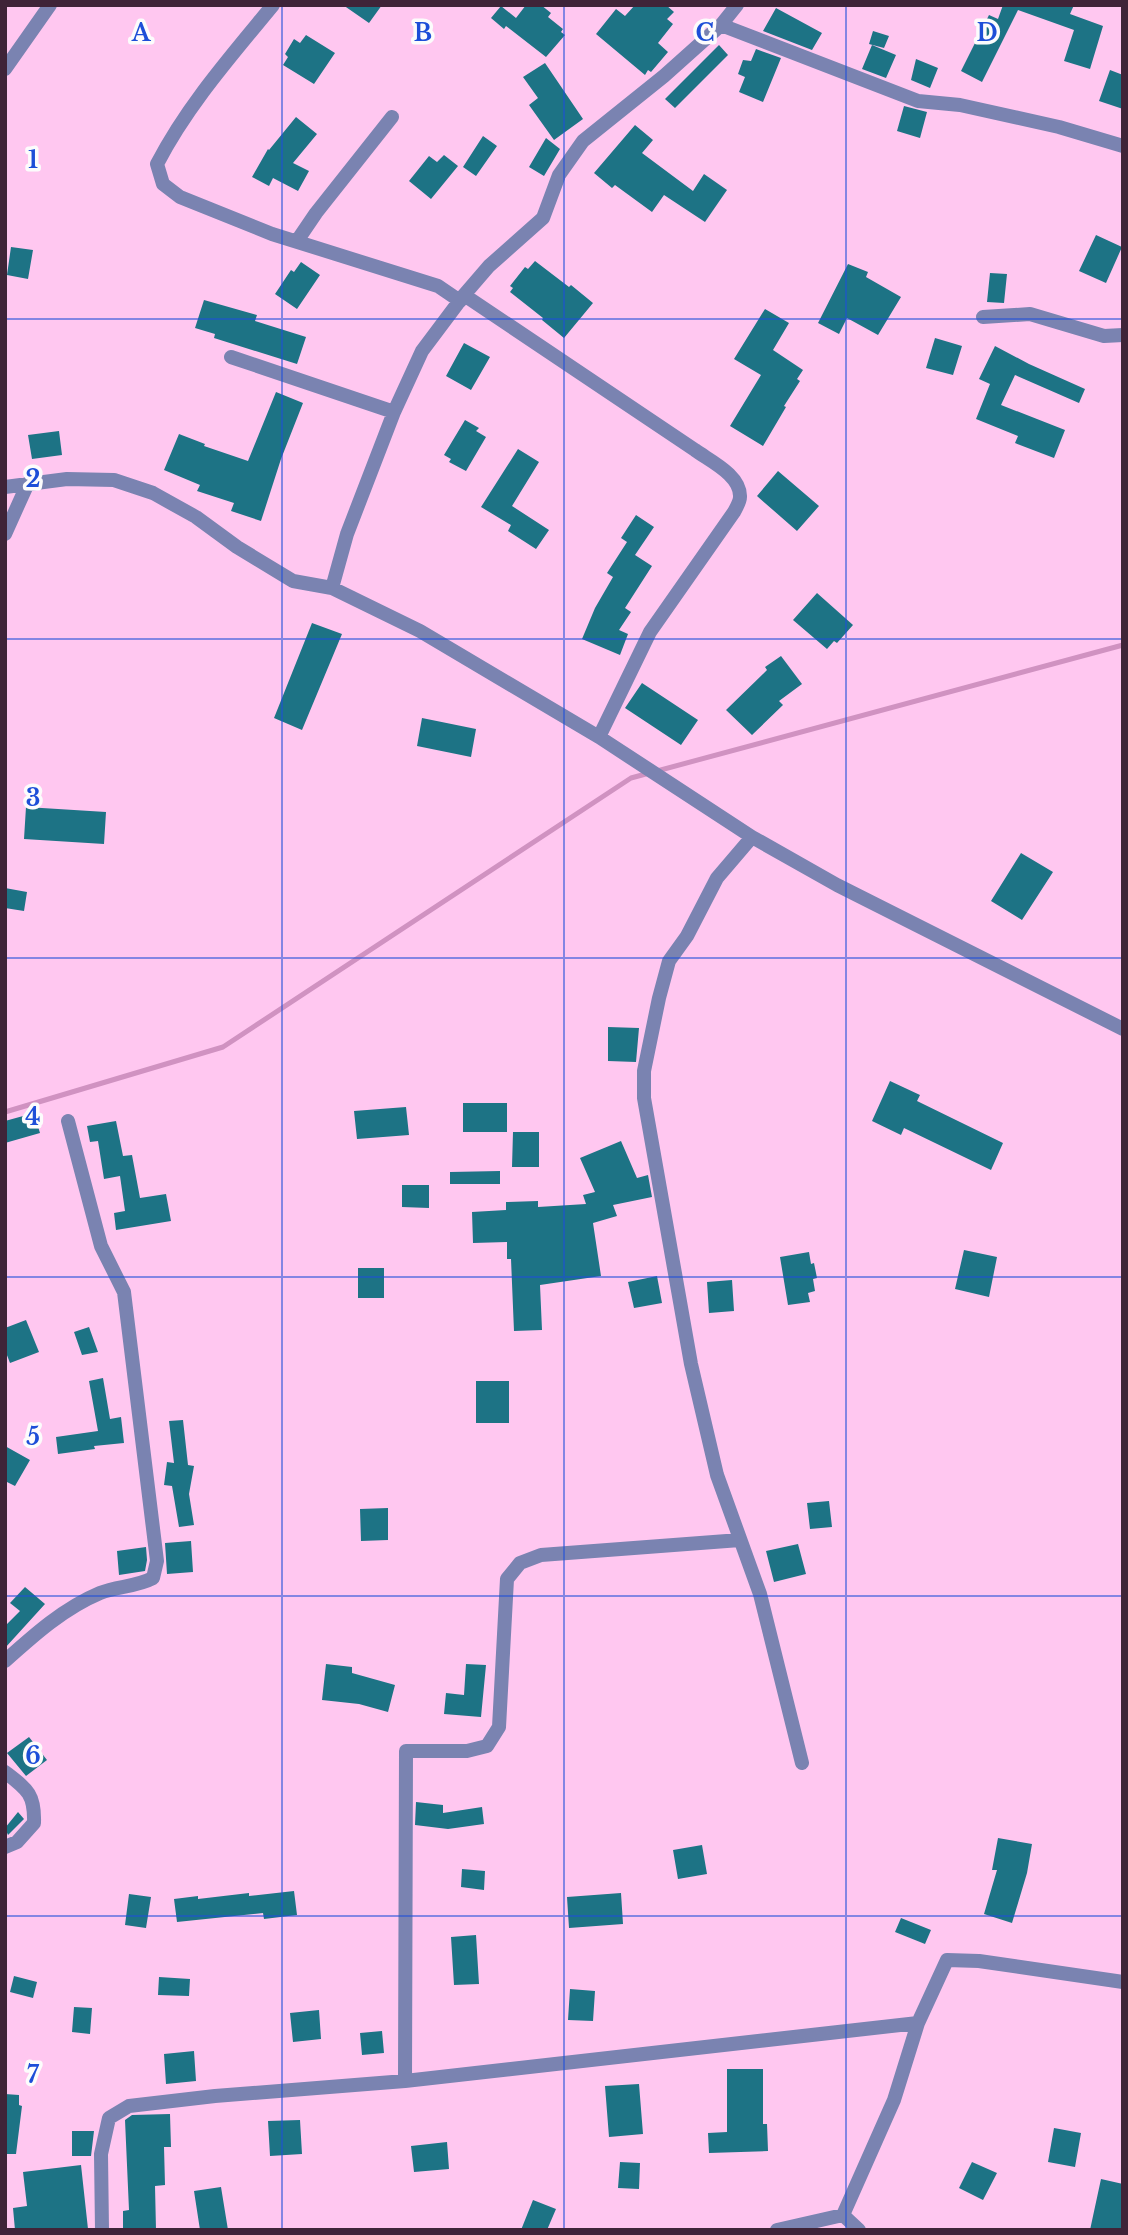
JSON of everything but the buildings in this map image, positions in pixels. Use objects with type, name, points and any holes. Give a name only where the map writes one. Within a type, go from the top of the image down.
[{"type":"street","points":[[5,69],[50,5]]},
{"type":"street","points":[[273,5],[170,137],[157,164],[163,184],[180,197],[272,234],[438,286],[462,298],[714,464],[738,484],[741,499],[734,512],[650,632],[598,737]]},
{"type":"street","points":[[332,588],[347,534],[394,412],[422,351],[462,298],[505,251],[543,218],[559,175],[583,141],[647,91],[721,26],[730,7]]},
{"type":"street","points":[[721,26],[918,102],[960,106],[1059,127],[1123,146]]},
{"type":"street","points":[[297,241],[392,117]]},
{"type":"street","points":[[983,317],[1030,314],[1104,336],[1123,335]]},
{"type":"street","points":[[230,357],[394,412]]},
{"type":"street","points":[[5,487],[67,479],[114,480],[153,493],[196,517],[237,547],[293,581],[332,588],[420,631],[598,737],[752,837],[837,885],[1123,1029]]},
{"type":"street","points":[[5,534],[28,483]]},
{"type":"street","points":[[752,837],[717,878],[687,936],[669,961],[644,1071],[644,1098],[691,1364],[717,1475],[760,1594],[802,1763]]},
{"type":"street","points":[[5,1661],[66,1611],[99,1593],[142,1584],[153,1578],[157,1561],[124,1292],[101,1246],[68,1121]]},
{"type":"street","points":[[405,2081],[406,1751],[467,1751],[487,1746],[499,1727],[507,1579],[520,1563],[541,1555],[740,1539]]},
{"type":"street","points":[[5,1772],[25,1788],[35,1805],[34,1823],[16,1842],[5,1847]]},
{"type":"street","points":[[843,2216],[894,2100],[918,2023],[947,1960],[979,1961],[1123,1982]]},
{"type":"street","points":[[102,2230],[101,2154],[109,2118],[129,2106],[215,2096],[405,2081],[918,2023]]},
{"type":"street","points":[[777,2230],[843,2216]]},
{"type":"street","points":[[843,2216],[859,2230]]},
{"type":"waterway","points":[[5,1112],[223,1047],[631,778],[1123,645]]}]
